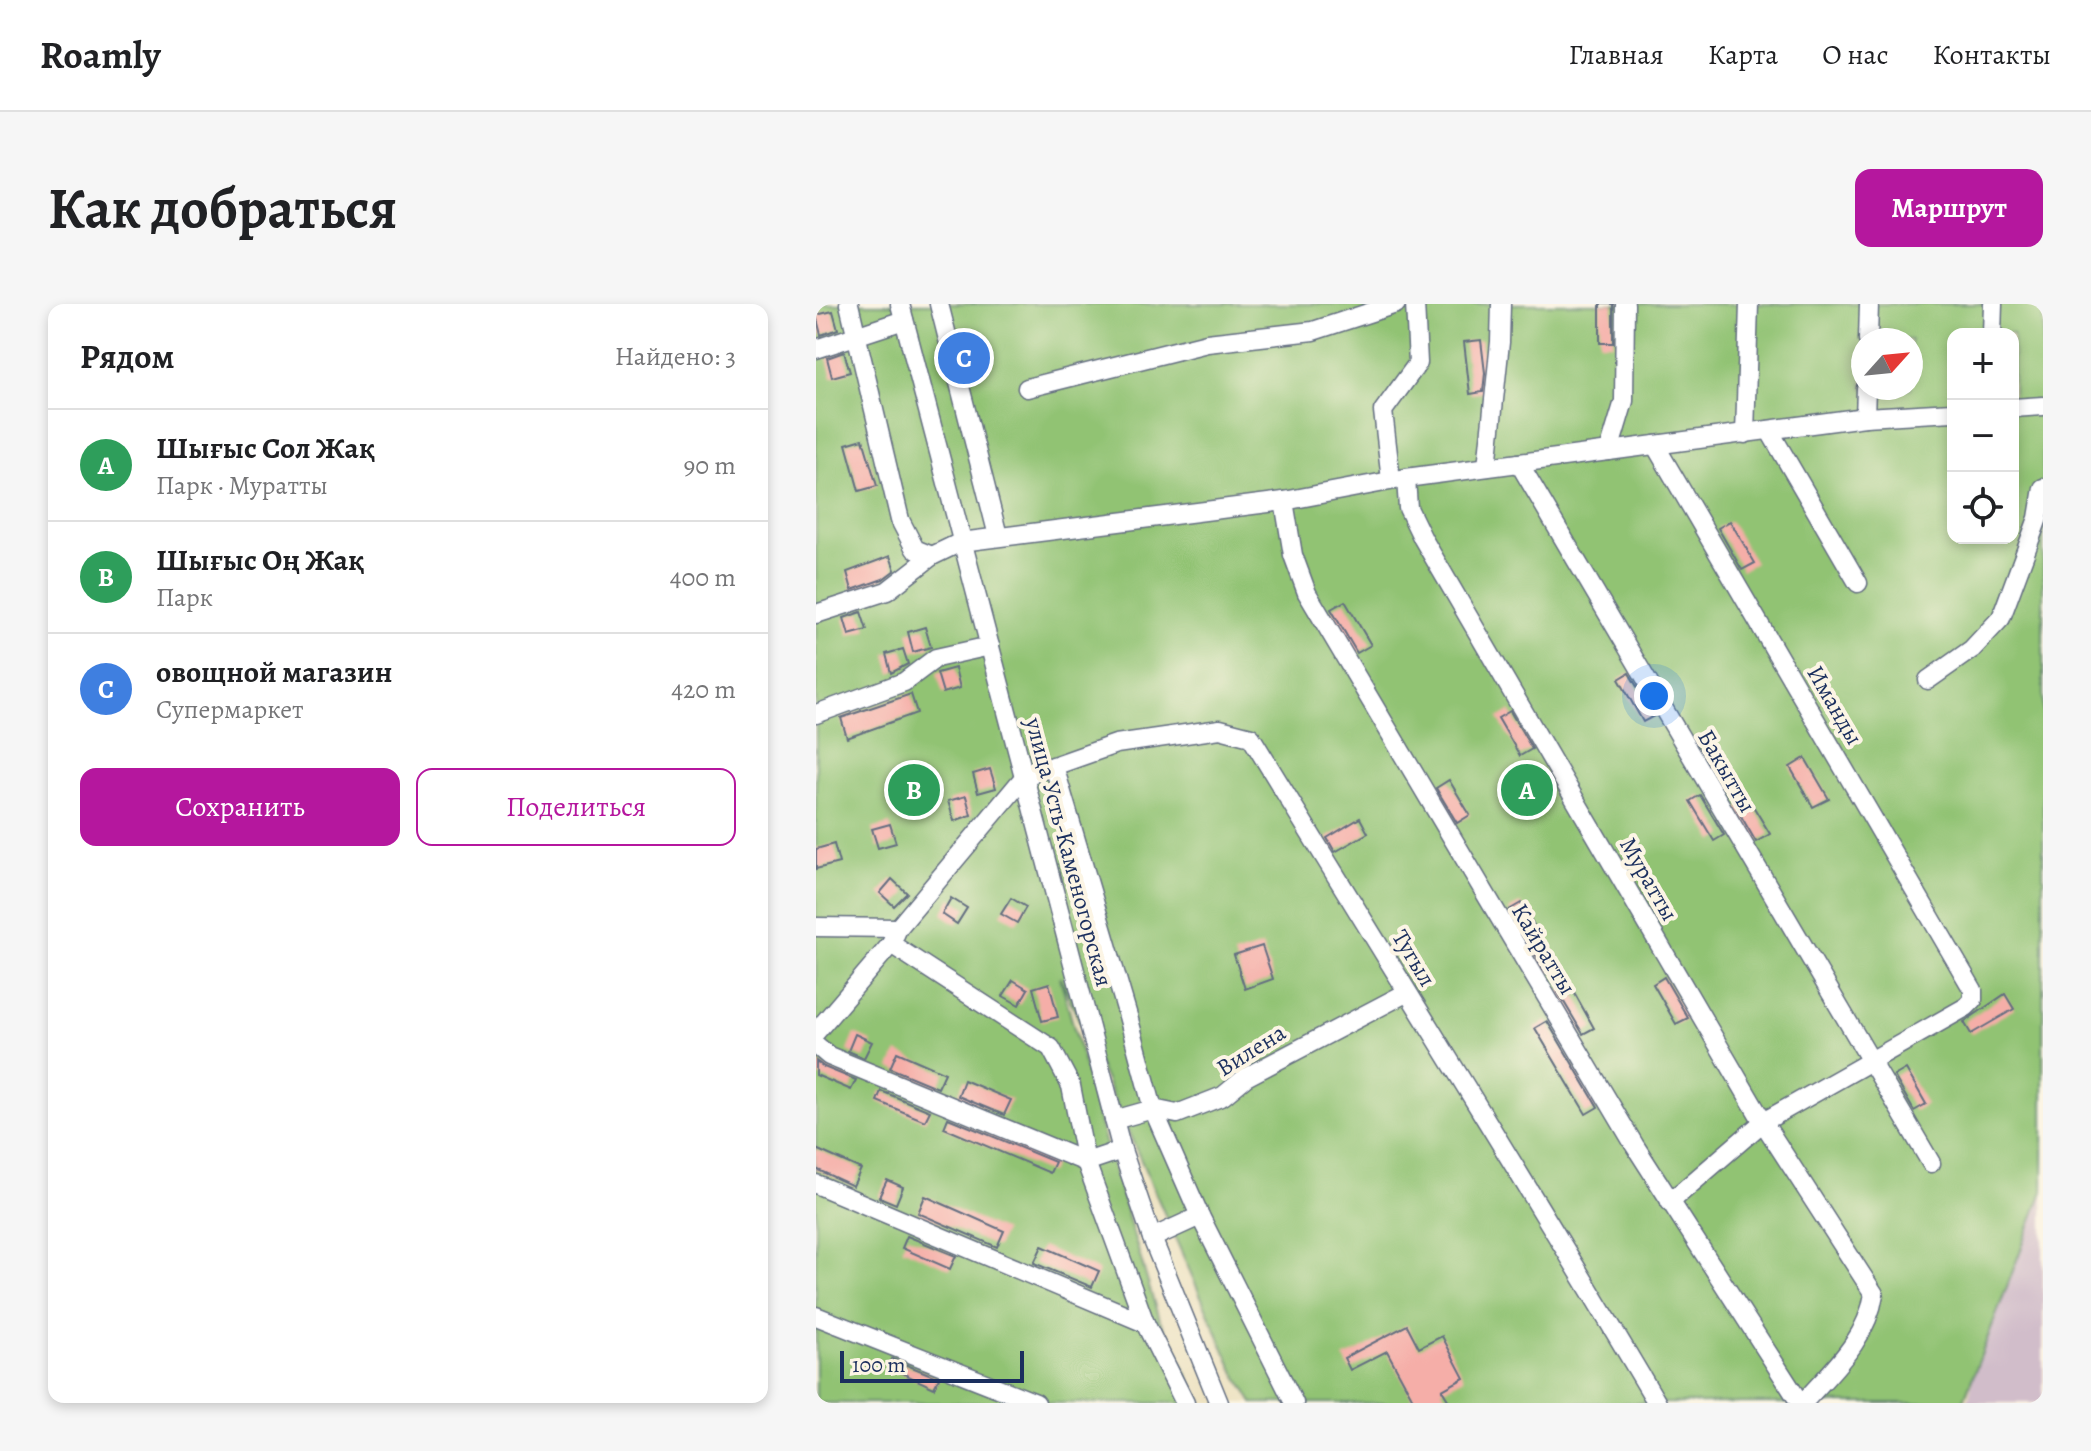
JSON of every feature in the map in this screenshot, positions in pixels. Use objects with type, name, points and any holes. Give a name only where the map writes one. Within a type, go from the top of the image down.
[{"type":"street","points":[[849,304],[900,520],[915,549],[932,556]]},
{"type":"street","points":[[939,304],[998,536]]},
{"type":"street","points":[[1027,388],[1207,343],[1313,331],[1396,304]]},
{"type":"street","name":"Муратты","points":[[1415,304],[1418,363],[1383,411],[1408,508],[1423,539],[1763,1122],[1874,1294],[1871,1315],[1859,1339],[1802,1403]]},
{"type":"street","points":[[1487,467],[1501,304]]},
{"type":"street","points":[[1609,451],[1624,401],[1625,304]]},
{"type":"street","points":[[1745,434],[1749,304]]},
{"type":"street","points":[[1868,328],[1869,304]]},
{"type":"street","points":[[1992,328],[1993,304]]},
{"type":"street","points":[[816,349],[857,335],[902,312]]},
{"type":"street","name":"улица Усть-Каменогорская","points":[[902,312],[1122,1150],[1152,1238],[1219,1403]]},
{"type":"street","points":[[1865,417],[1866,400]]},
{"type":"street","points":[[2019,408],[2043,406]]},
{"type":"street","points":[[816,614],[887,591],[932,556],[961,542],[1284,501],[1399,479],[1865,417],[1947,412]]},
{"type":"street","points":[[1769,430],[1858,583]]},
{"type":"street","name":"Иманды","points":[[1655,445],[1973,990],[1973,1000],[1966,1007],[1870,1062]]},
{"type":"street","name":"Бакытты","points":[[1519,463],[1931,1163]]},
{"type":"street","points":[[1928,680],[1972,649],[2001,618],[2038,518],[2043,488]]},
{"type":"street","name":"Кайратты","points":[[1284,501],[1293,555],[1307,593],[1513,944],[1670,1202],[1802,1403]]},
{"type":"street","points":[[816,714],[904,682],[936,658],[990,646]]},
{"type":"street","name":"Тугыл","points":[[1025,776],[1116,744],[1220,729],[1251,737],[1406,993],[1534,1196],[1657,1403]]},
{"type":"street","points":[[1054,766],[1153,1109],[1200,1216],[1294,1403]]},
{"type":"street","points":[[816,1032],[1025,776]]},
{"type":"street","points":[[816,927],[895,936],[1051,1048],[1071,1086],[1086,1162],[1145,1323],[1185,1403]]},
{"type":"street","name":"Вилена","points":[[1114,1120],[1153,1109],[1177,1114],[1223,1096],[1246,1077],[1406,993]]},
{"type":"street","points":[[816,1045],[829,1056],[1086,1162],[1122,1150]]},
{"type":"street","points":[[1670,1202],[1763,1122],[1870,1062]]},
{"type":"street","points":[[816,1184],[1145,1323]]},
{"type":"street","points":[[1152,1238],[1200,1216]]},
{"type":"street","points":[[816,1316],[1036,1403]]},
{"type":"shaded area","points":[[2043,1027],[2043,1403],[1968,1403]]},
{"type":"green space","points":[[816,304],[2043,304],[2043,1191],[1963,1403],[1253,1403],[1233,1369],[1060,977],[1158,1316],[1201,1403],[816,1403]]},
{"type":"building","points":[[1600,304],[1613,304],[1613,343],[1600,343]]},
{"type":"building","points":[[833,311],[838,329],[821,335],[816,315]]},
{"type":"building","points":[[1481,340],[1485,373],[1483,392],[1470,394],[1464,342]]},
{"type":"building","points":[[844,352],[850,372],[832,377],[827,358]]},
{"type":"building","points":[[863,439],[877,486],[859,491],[846,444]]},
{"type":"building","points":[[1730,521],[1755,563],[1742,570],[1718,528]]},
{"type":"building","points":[[890,556],[895,570],[883,579],[852,590],[847,572]]},
{"type":"building","points":[[1345,601],[1371,645],[1357,653],[1331,609]]},
{"type":"building","points":[[861,612],[867,630],[849,635],[844,618]]},
{"type":"building","points":[[925,627],[931,647],[913,652],[908,632]]},
{"type":"building","points":[[903,649],[908,664],[891,673],[886,654]]},
{"type":"building","points":[[955,668],[960,688],[943,693],[937,673]]},
{"type":"building","points":[[1629,673],[1654,716],[1643,722],[1619,679]]},
{"type":"building","points":[[911,694],[917,713],[847,738],[841,718]]},
{"type":"building","points":[[1510,711],[1532,749],[1520,756],[1498,718]]},
{"type":"building","points":[[1805,758],[1829,799],[1813,807],[1790,767]]},
{"type":"building","points":[[990,769],[996,788],[978,793],[973,774]]},
{"type":"building","points":[[1449,780],[1470,815],[1457,823],[1436,788]]},
{"type":"building","points":[[1700,795],[1724,835],[1714,841],[1690,801]]},
{"type":"building","points":[[966,796],[971,815],[954,821],[948,801]]},
{"type":"building","points":[[1750,801],[1770,834],[1756,842],[1737,809]]},
{"type":"building","points":[[1360,818],[1368,833],[1335,852],[1327,838]]},
{"type":"building","points":[[890,824],[896,843],[878,848],[872,829]]},
{"type":"building","points":[[834,844],[839,863],[816,869],[816,849]]},
{"type":"building","points":[[892,879],[907,893],[894,906],[880,893]]},
{"type":"building","points":[[951,898],[967,908],[957,924],[942,914]]},
{"type":"building","points":[[1011,898],[1026,907],[1017,923],[1001,914]]},
{"type":"building","points":[[1521,903],[1559,968],[1547,974],[1509,910]]},
{"type":"building","points":[[1262,946],[1273,979],[1245,989],[1234,955]]},
{"type":"building","points":[[1664,977],[1688,1018],[1676,1024],[1653,984]]},
{"type":"building","points":[[1013,980],[1028,989],[1019,1005],[1003,996]]},
{"type":"building","points":[[1049,983],[1058,1017],[1042,1021],[1033,988]]},
{"type":"building","points":[[1570,985],[1594,1028],[1583,1034],[1558,992]]},
{"type":"building","points":[[2005,994],[2014,1009],[1971,1034],[1964,1022]]},
{"type":"building","points":[[1547,1021],[1598,1107],[1586,1114],[1535,1028]]},
{"type":"building","points":[[855,1034],[872,1042],[864,1058],[848,1051]]},
{"type":"building","points":[[897,1052],[945,1073],[938,1088],[890,1068]]},
{"type":"building","points":[[816,1061],[856,1080],[851,1090],[816,1075]]},
{"type":"building","points":[[1906,1069],[1926,1104],[1914,1111],[1894,1076]]},
{"type":"building","points":[[964,1080],[1011,1100],[1004,1115],[958,1096]]},
{"type":"building","points":[[881,1091],[930,1111],[925,1121],[877,1101]]},
{"type":"building","points":[[948,1118],[1055,1162],[1050,1173],[944,1128]]},
{"type":"building","points":[[816,1149],[861,1169],[853,1186],[816,1169]]},
{"type":"building","points":[[887,1180],[903,1187],[896,1204],[879,1197]]},
{"type":"building","points":[[925,1196],[1004,1231],[997,1247],[918,1213]]},
{"type":"building","points":[[907,1236],[956,1256],[950,1269],[902,1248]]},
{"type":"building","points":[[1042,1246],[1099,1271],[1092,1287],[1034,1263]]},
{"type":"building","points":[[1407,1325],[1419,1348],[1442,1336],[1464,1378],[1442,1390],[1450,1403],[1415,1403],[1387,1351],[1350,1370],[1344,1358]]},
{"type":"building","points":[[892,1359],[939,1378],[934,1388],[889,1367]]},
{"type":"place","name":"овощной магазин","points":[[964,358]]},
{"type":"place","name":"Шығыс Оң Жақ","points":[[914,790]]},
{"type":"place","name":"Шығыс Сол Жақ","points":[[1527,790]]}]
